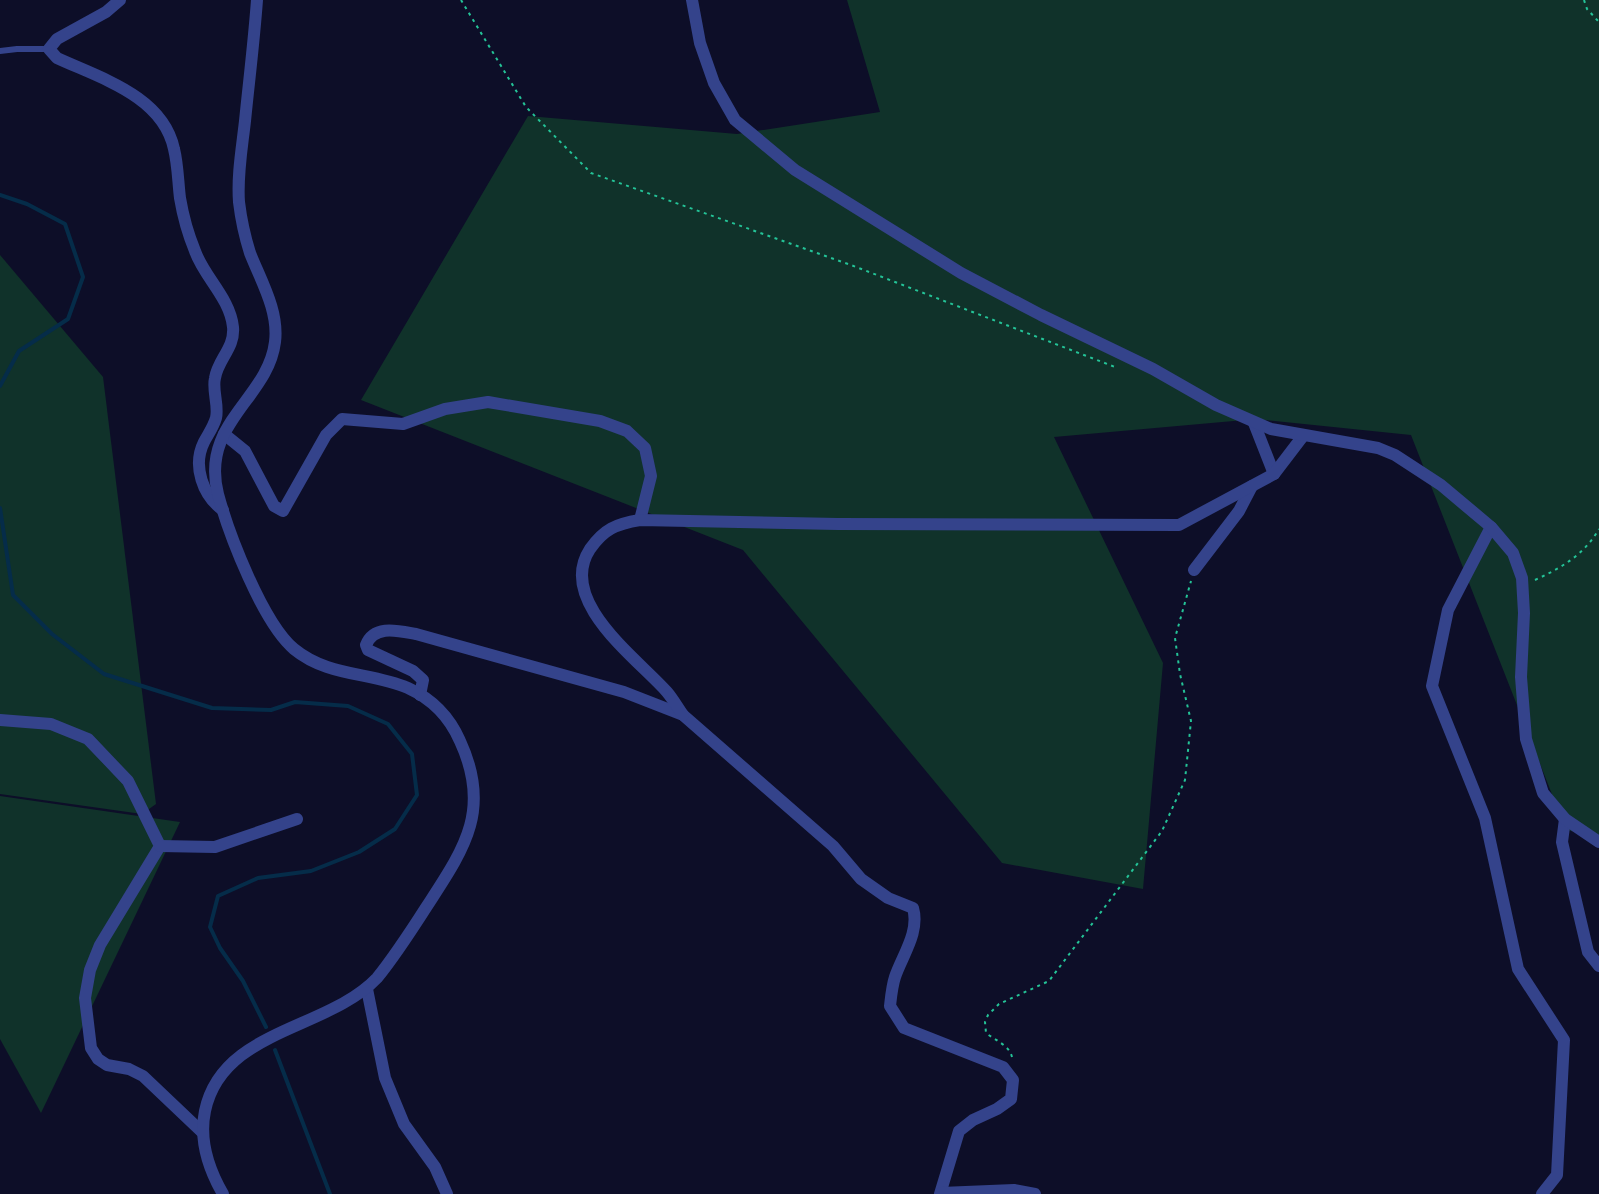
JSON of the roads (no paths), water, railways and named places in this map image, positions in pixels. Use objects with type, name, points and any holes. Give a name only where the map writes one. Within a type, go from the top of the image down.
[{"type":"street","points":[[120,0],[106,12],[57,39],[49,49],[57,58],[135,96],[159,118],[170,134],[175,150],[180,199],[195,251],[224,300],[233,327],[229,350],[220,363],[214,379],[217,415],[200,453],[203,489],[223,510]]},
{"type":"street","points":[[223,1194],[208,1162],[203,1133],[204,1118],[211,1093],[233,1062],[258,1044],[346,1003],[367,989],[387,966],[462,852],[473,819],[473,782],[464,749],[458,735],[442,712],[420,695],[395,684],[321,666],[292,648],[277,631],[264,610],[223,510],[215,476],[216,460],[224,434],[268,367],[275,341],[274,315],[245,236],[239,189],[257,0]]},
{"type":"street","points":[[692,0],[703,53],[714,83],[735,120],[795,170],[961,273],[1153,369],[1216,405],[1271,429],[1378,448],[1395,455],[1441,485],[1491,527],[1513,553],[1521,578],[1524,614],[1521,677],[1526,739],[1543,793],[1565,819],[1599,842]]},
{"type":"street","points":[[224,434],[245,451],[274,506],[283,511],[326,435],[342,419],[403,423],[445,409],[488,402],[600,421],[627,431],[645,448],[651,476],[640,520]]},
{"type":"street","points":[[1254,423],[1274,474]]},
{"type":"street","points":[[1035,1194],[1014,1190],[940,1193],[959,1131],[973,1120],[997,1109],[1011,1099],[1013,1080],[1003,1067],[904,1029],[890,1006],[895,978],[906,953],[916,918],[913,908],[888,898],[861,879],[833,846],[682,715],[669,693],[623,649],[590,609],[583,584],[584,559],[598,537],[618,524],[640,520],[838,524],[1179,525],[1274,474],[1303,436]]},
{"type":"street","points":[[1194,570],[1239,511],[1252,486]]},
{"type":"street","points":[[1491,527],[1448,610],[1432,686],[1485,818],[1518,969],[1564,1040],[1557,1175],[1542,1194]]},
{"type":"street","points":[[420,695],[423,680],[413,671],[368,650],[366,645],[368,640],[379,631],[393,630],[416,634],[624,692],[682,715]]},
{"type":"street","points":[[0,720],[51,724],[88,739],[128,781],[160,846]]},
{"type":"street","points":[[160,846],[215,846],[297,819]]},
{"type":"street","points":[[1565,819],[1562,842],[1587,952],[1599,966]]},
{"type":"street","points":[[160,846],[140,883],[100,945],[90,970],[85,998],[91,1048],[98,1059],[107,1065],[129,1069],[143,1076],[203,1133]]},
{"type":"street","points":[[367,989],[386,1078],[404,1124],[435,1167],[447,1194]]},
{"type":"lane","points":[[0,51],[16,48],[49,49]]},
{"type":"waterway","points":[[0,195],[27,204],[65,224],[83,277],[68,319],[19,351],[0,386]]},
{"type":"waterway","points":[[0,508],[13,595],[52,634],[104,674],[212,708],[271,710],[295,702],[348,706],[388,724],[412,754],[417,795],[395,829],[359,852],[311,871],[258,878],[218,896],[210,927],[220,948],[243,981],[266,1027]]},
{"type":"waterway","points":[[275,1050],[330,1194]]}]
